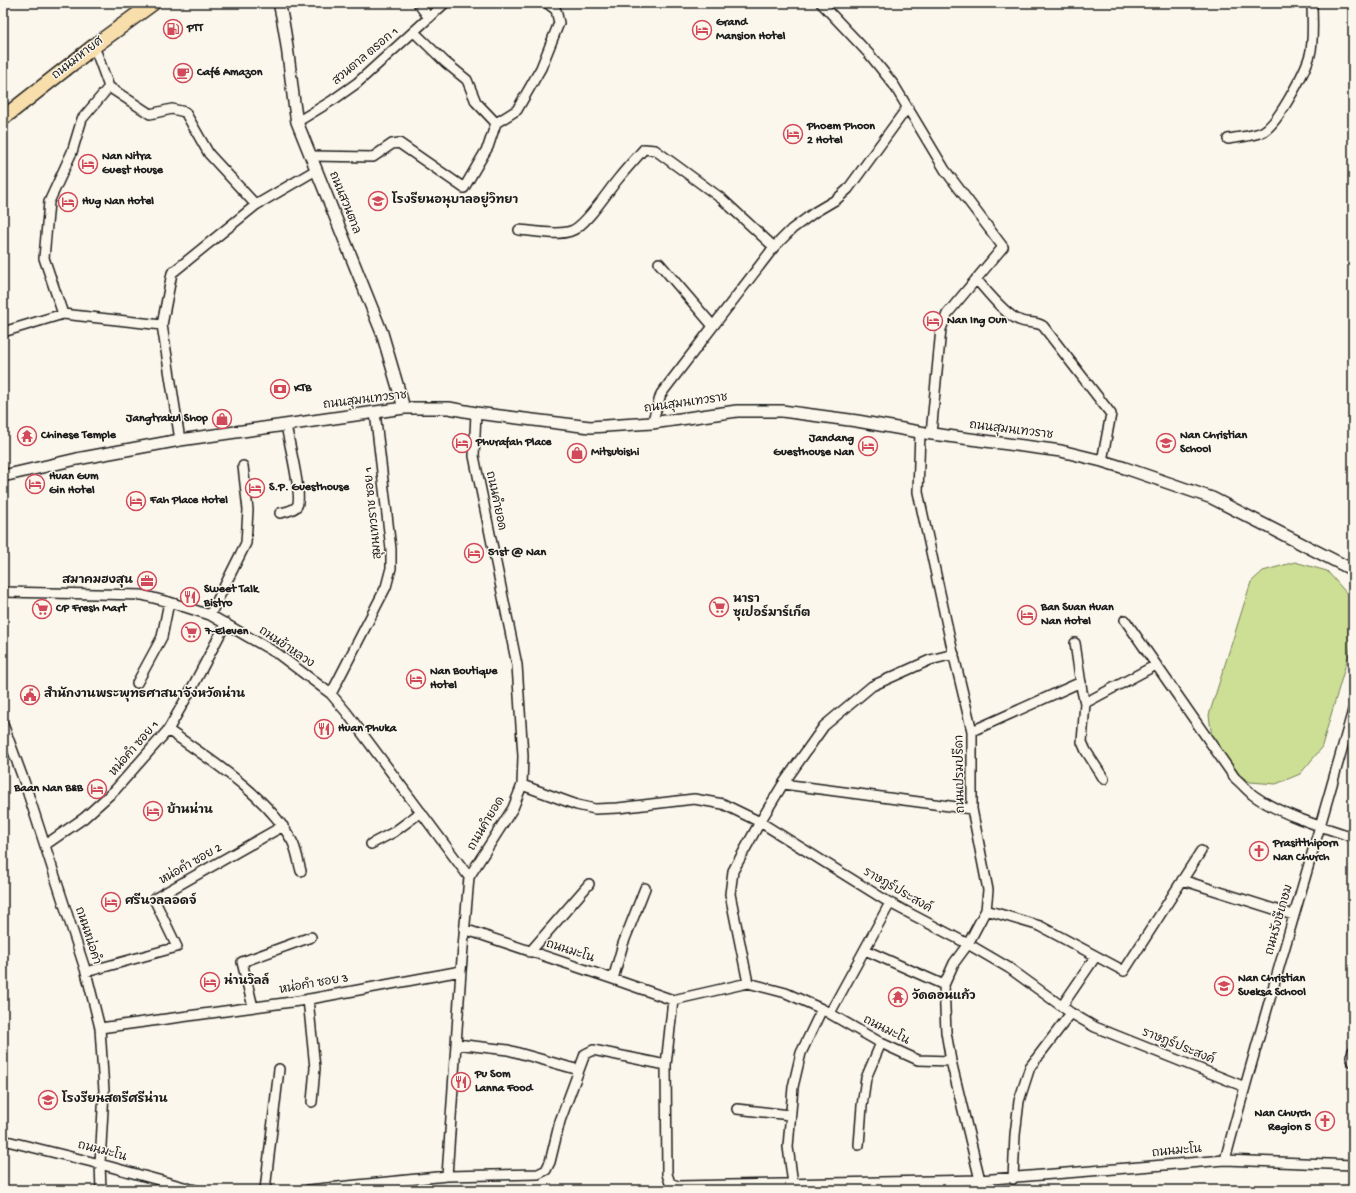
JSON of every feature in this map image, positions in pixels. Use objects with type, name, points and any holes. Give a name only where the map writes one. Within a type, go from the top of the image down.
[{"type":"main road","name":"ถนนมหายศ","points":[[3,118],[93,47],[153,3]]},
{"type":"street","name":"ถนนสวนตาล","points":[[280,3],[284,20],[297,122],[382,333],[404,408]]},
{"type":"street","points":[[418,3],[429,18]]},
{"type":"street","name":"สวนตาล ตรอก 1","points":[[297,122],[357,83],[445,3]]},
{"type":"street","points":[[311,156],[373,157],[392,144],[399,143],[464,188],[488,147],[496,123],[517,110],[541,68],[559,22],[556,10],[547,3]]},
{"type":"street","points":[[652,424],[661,394],[774,247],[792,229],[815,212],[837,199],[848,189],[907,108],[894,85],[870,55],[820,3]]},
{"type":"street","points":[[1228,139],[1263,132],[1270,127],[1279,114],[1298,82],[1310,54],[1313,21],[1312,3]]},
{"type":"street","points":[[414,32],[445,62],[467,80],[476,102],[496,123]]},
{"type":"street","points":[[93,47],[109,87],[150,114],[172,109],[185,112],[209,154],[256,205]]},
{"type":"street","points":[[63,314],[44,258],[49,202],[72,152],[82,119],[109,87]]},
{"type":"street","name":"ถนนเปรมปรีดา","points":[[907,108],[944,170],[1003,247],[946,314],[941,329],[925,433],[918,492],[972,731],[972,809],[988,890],[986,910],[968,944],[954,963],[944,985],[946,1032],[951,1061]]},
{"type":"street","points":[[519,230],[570,232],[575,230],[587,218],[644,149],[655,150],[722,198],[774,247]]},
{"type":"street","points":[[180,440],[162,325],[172,273],[256,205],[316,170]]},
{"type":"street","points":[[659,263],[713,326]]},
{"type":"street","points":[[976,278],[1011,316],[1018,320],[1038,323],[1043,326],[1111,414],[1102,461]]},
{"type":"street","points":[[3,332],[63,314],[162,325]]},
{"type":"street","name":"ถนนสุมนเทวราช","points":[[3,476],[77,459],[180,440],[404,408],[449,408],[476,413],[590,426],[652,424],[737,410],[782,411],[857,421],[925,433],[1061,451],[1102,461],[1212,498],[1353,570]]},
{"type":"street","name":"สุมนเทวราช ซอย 1","points":[[331,694],[386,587],[391,568],[392,549],[374,412]]},
{"type":"street","name":"ถนนคำยอด","points":[[447,1176],[469,877],[513,808],[522,785],[523,756],[517,665],[474,456],[476,413]]},
{"type":"street","points":[[280,513],[289,511],[297,506],[298,500],[298,487],[286,425]]},
{"type":"street","points":[[210,615],[246,543],[248,510],[243,466]]},
{"type":"street","name":"ถนนข้าหลวง","points":[[3,592],[142,595],[210,615],[278,654],[331,694],[358,727],[469,877]]},
{"type":"street","points":[[137,682],[162,637],[169,602]]},
{"type":"street","points":[[1125,620],[1235,778],[1253,794],[1271,806],[1353,837]]},
{"type":"street","name":"หน่อคำ ซอย 1","points":[[45,845],[84,818],[115,790],[168,730],[226,623]]},
{"type":"street","points":[[1076,643],[1085,703],[1082,742],[1104,779]]},
{"type":"street","points":[[748,983],[730,894],[731,882],[733,871],[783,784],[824,726],[872,686],[930,660],[954,654]]},
{"type":"street","points":[[1085,703],[1156,665]]},
{"type":"street","points":[[972,731],[1081,682]]},
{"type":"street","name":"ถนนรังษีเกษม","points":[[1225,1160],[1353,710]]},
{"type":"street","name":"ถนนหน่อคำ","points":[[3,724],[24,781],[86,972],[100,1028],[104,1092],[100,1164],[101,1190]]},
{"type":"street","points":[[168,730],[224,769],[261,801],[283,826],[293,843],[301,871]]},
{"type":"street","points":[[783,784],[972,809]]},
{"type":"street","name":"ราษฎร์ประสงค์","points":[[522,785],[577,805],[595,809],[618,808],[694,799],[723,804],[760,822],[890,903],[968,944],[1009,968],[1071,1013],[1095,1027],[1245,1086]]},
{"type":"street","points":[[371,844],[394,832],[421,812]]},
{"type":"street","name":"หน่อคำ ซอย 2","points":[[86,972],[177,947],[154,900],[283,826]]},
{"type":"street","points":[[986,910],[1040,926],[1124,971],[1201,851]]},
{"type":"street","points":[[1182,880],[1294,915]]},
{"type":"street","points":[[530,952],[589,884]]},
{"type":"street","points":[[613,979],[623,944],[645,888]]},
{"type":"street","points":[[793,1184],[788,1146],[793,1087],[801,1053],[865,950],[890,903]]},
{"type":"street","name":"ถนนมะโน","points":[[464,930],[672,1000],[748,983],[786,993],[826,1011],[881,1043],[918,1060],[951,1061]]},
{"type":"street","points":[[253,1007],[242,962],[311,937]]},
{"type":"street","points":[[865,950],[944,985]]},
{"type":"street","points":[[1062,1006],[1096,956]]},
{"type":"street","name":"หน่อคำ ซอย 3","points":[[100,1028],[308,999],[461,971]]},
{"type":"street","points":[[308,999],[315,1068],[312,1102]]},
{"type":"street","points":[[308,1190],[447,1176],[538,1174],[546,1170],[550,1162],[560,1121],[585,1054],[593,1050],[666,1065],[672,1000]]},
{"type":"street","points":[[1013,1179],[1015,1135],[1019,1101],[1030,1067],[1071,1013]]},
{"type":"street","points":[[860,1145],[862,1106],[866,1078],[881,1043]]},
{"type":"street","points":[[456,1044],[508,1050],[579,1070]]},
{"type":"street","points":[[1353,1051],[1351,1056],[1353,1062]]},
{"type":"street","points":[[951,1061],[980,1180]]},
{"type":"street","name":"ถนนมะโน","points":[[666,1065],[667,1174],[670,1183],[678,1186],[1013,1179],[1225,1160],[1353,1165]]},
{"type":"street","points":[[265,1190],[279,1069]]},
{"type":"street","points":[[737,1109],[790,1115]]},
{"type":"street","name":"ถนนมะโน","points":[[3,1140],[100,1164],[195,1190]]},
{"type":"green space","points":[[1295,562],[1327,571],[1349,596],[1353,613],[1353,640],[1321,749],[1300,774],[1276,784],[1250,782],[1230,769],[1213,746],[1209,715],[1251,582],[1263,571]]},
{"type":"place","name":"PTT","points":[[173,29]]},
{"type":"place","name":"Grand Mansion Hotel","points":[[702,30]]},
{"type":"place","name":"Café Amazon","points":[[183,73]]},
{"type":"place","name":"Phoem Phoon 2 Hotel","points":[[793,134]]},
{"type":"place","name":"Nan Nitra Guest House","points":[[88,164]]},
{"type":"place","name":"โรงรียนอนุบาลอยู่วิทยา","points":[[378,201]]},
{"type":"place","name":"Hug Nan Hotel","points":[[68,202]]},
{"type":"place","name":"Nan Ing Oun","points":[[933,321]]},
{"type":"place","name":"KTB","points":[[280,389]]},
{"type":"place","name":"Jangtrakul Shop","points":[[222,419]]},
{"type":"place","name":"Chinese Temple","points":[[27,436]]},
{"type":"place","name":"Phurafah Place","points":[[462,443]]},
{"type":"place","name":"Nan Christian School","points":[[1166,443]]},
{"type":"place","name":"Jandang Guesthouse Nan","points":[[868,446]]},
{"type":"place","name":"Mitsubishi","points":[[577,453]]},
{"type":"place","name":"Huan Gum Gin Hotel","points":[[35,484]]},
{"type":"place","name":"S.P. Guesthouse","points":[[255,488]]},
{"type":"place","name":"Fah Place Hotel","points":[[136,501]]},
{"type":"place","name":"51st @ Nan","points":[[474,553]]},
{"type":"place","name":"สมาคมฮงสุน","points":[[147,581]]},
{"type":"place","name":"Sweet Talk Bistro","points":[[190,597]]},
{"type":"place","name":"นารา ซุเปอร์มาร์เก็ต","points":[[719,607]]},
{"type":"place","name":"CP Fresh Mart","points":[[42,609]]},
{"type":"place","name":"Ban Suan Huan Nan Hotel","points":[[1027,615]]},
{"type":"place","name":"7-Eleven","points":[[191,632]]},
{"type":"place","name":"Nan Boutique Hotel","points":[[416,679]]},
{"type":"place","name":"สำนักงานพระพุทธศาสนาจังหวัดน่าน","points":[[30,695]]},
{"type":"place","name":"Huan Phuka","points":[[324,729]]},
{"type":"place","name":"Baan Nan B&B","points":[[97,789]]},
{"type":"place","name":"บ้านน่าน","points":[[153,811]]},
{"type":"place","name":"Prasitthiporn Nan Church","points":[[1259,851]]},
{"type":"place","name":"ศรีนวลลอดจ์","points":[[111,902]]},
{"type":"place","name":"น่านวิลล์","points":[[210,982]]},
{"type":"place","name":"Nan Christian Sueksa School","points":[[1224,986]]},
{"type":"place","name":"วัดดอนแก้ว","points":[[898,997]]},
{"type":"place","name":"Pu Som Lanna Food","points":[[461,1082]]},
{"type":"place","name":"โรงรียนสตรีศรีน่าน","points":[[48,1100]]},
{"type":"place","name":"Nan Church Region 5","points":[[1325,1121]]}]
